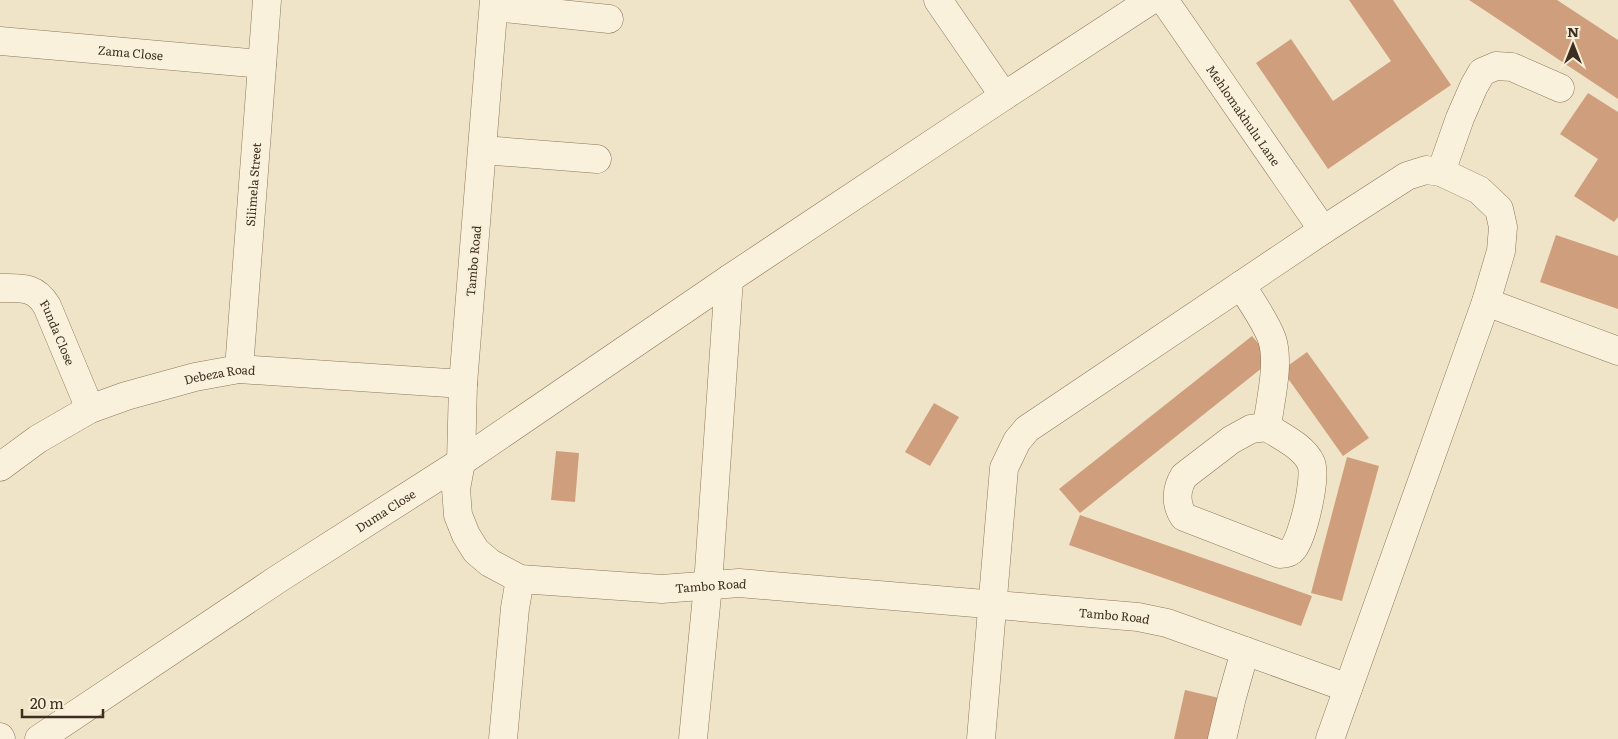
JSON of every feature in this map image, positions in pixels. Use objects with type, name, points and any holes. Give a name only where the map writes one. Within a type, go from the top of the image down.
[{"type":"street","name":"Silimela Street","points":[[239,369],[267,0]]},
{"type":"street","points":[[938,0],[1004,96]]},
{"type":"street","name":"Duma Close","points":[[39,739],[278,578],[462,462],[729,279],[1152,0]]},
{"type":"street","name":"Mehlomakhulu Lane","points":[[1164,0],[1323,230]]},
{"type":"street","name":"Tambo Road","points":[[610,19],[494,3],[463,384],[462,462],[456,489],[458,515],[466,535],[476,551],[490,563],[520,579],[662,589],[682,589],[739,583],[1138,616],[1167,623],[1246,650],[1348,688]]},
{"type":"street","name":"Zama Close","points":[[0,41],[262,64]]},
{"type":"street","points":[[1441,172],[1460,118],[1482,72],[1496,66],[1512,67],[1560,88]]},
{"type":"street","points":[[483,150],[597,159]]},
{"type":"street","points":[[981,739],[1004,468],[1017,441],[1027,429],[1323,230],[1407,176],[1426,170],[1441,172],[1479,190],[1499,209],[1503,227],[1501,251],[1486,302],[1330,739]]},
{"type":"street","points":[[693,739],[708,585],[729,279]]},
{"type":"street","points":[[1241,286],[1267,327],[1274,347],[1274,375],[1267,427]]},
{"type":"street","name":"Funda Close","points":[[0,288],[27,288],[43,299],[90,409]]},
{"type":"street","points":[[1486,302],[1618,351]]},
{"type":"street","name":"Debeza Road","points":[[0,467],[38,439],[90,409],[126,396],[195,377],[239,369],[463,384]]},
{"type":"street","points":[[1267,427],[1304,452],[1314,471],[1305,520],[1293,549],[1286,554],[1280,554],[1184,517],[1178,509],[1179,484],[1184,476],[1231,440],[1251,429],[1267,427]]},
{"type":"street","points":[[503,739],[515,608],[520,579]]},
{"type":"street","points":[[1222,739],[1246,650]]},
{"type":"building","points":[[1349,0],[1393,0],[1451,85],[1328,169],[1256,63],[1291,39],[1333,101],[1391,61]]},
{"type":"building","points":[[1469,0],[1557,0],[1618,40],[1618,99]]},
{"type":"building","points":[[1588,93],[1618,112],[1618,217],[1614,222],[1574,196],[1598,159],[1560,134]]},
{"type":"building","points":[[1556,235],[1618,256],[1618,309],[1540,282]]},
{"type":"building","points":[[1252,336],[1272,360],[1080,513],[1059,489]]},
{"type":"building","points":[[1307,352],[1369,438],[1343,456],[1282,370]]},
{"type":"building","points":[[934,403],[959,417],[930,466],[905,452]]},
{"type":"building","points":[[556,451],[579,453],[575,502],[551,500]]},
{"type":"building","points":[[1347,457],[1379,466],[1342,601],[1311,593]]},
{"type":"building","points":[[1080,515],[1312,596],[1301,626],[1069,545]]},
{"type":"building","points":[[1185,690],[1219,698],[1209,739],[1174,739]]}]
